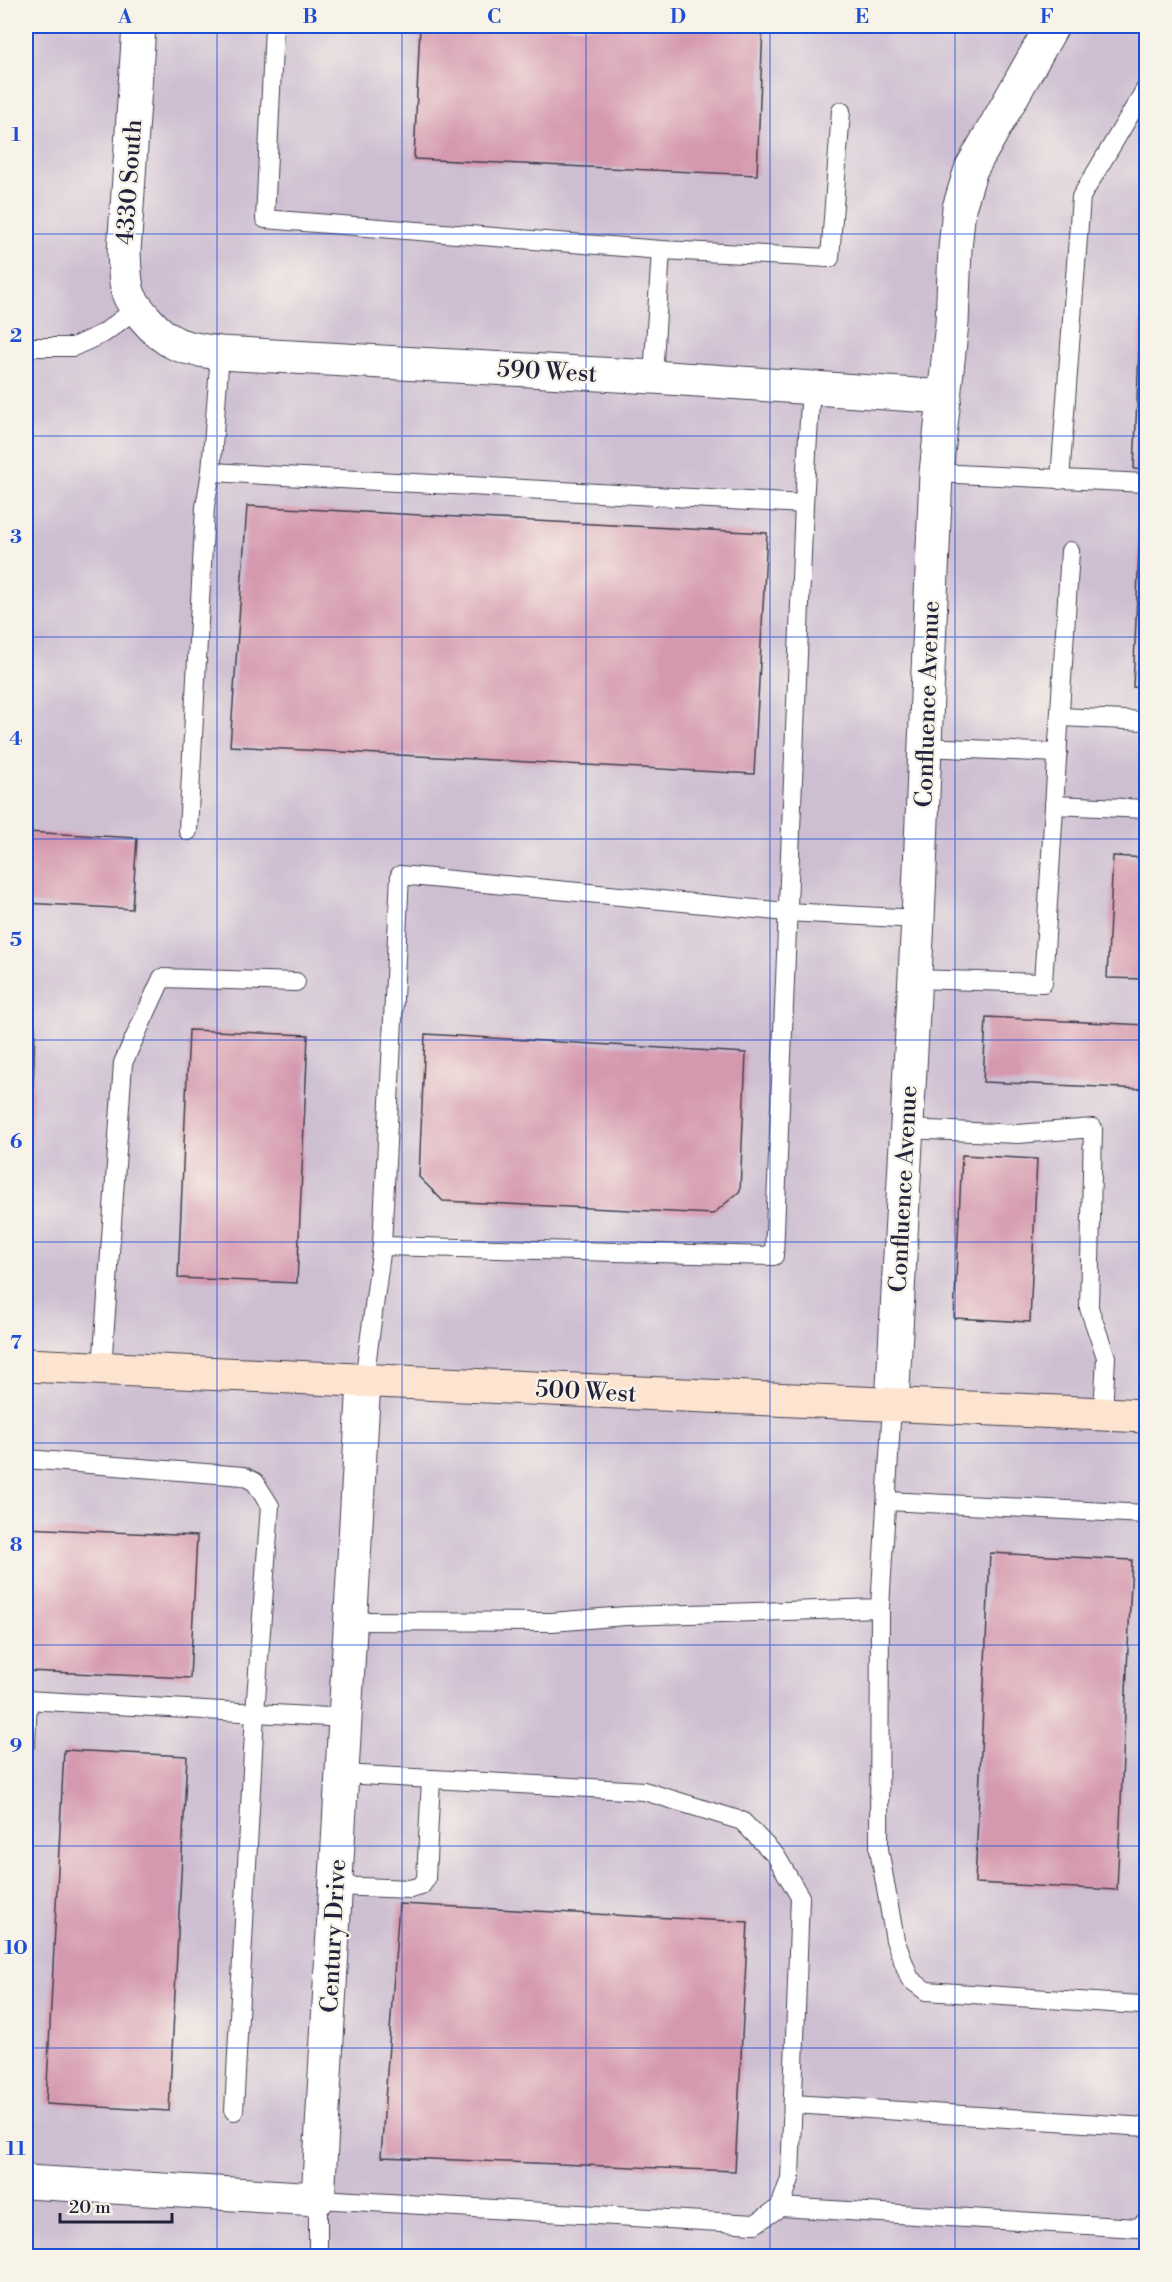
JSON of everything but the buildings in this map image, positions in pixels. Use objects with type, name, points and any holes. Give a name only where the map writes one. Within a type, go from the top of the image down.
[{"type":"main road","name":"500 West","points":[[26,1365],[1146,1416]]},
{"type":"street","name":"4330 South","points":[[139,26],[124,252],[129,295],[146,319]]},
{"type":"street","name":"Confluence Avenue","points":[[892,1405],[918,919],[936,473],[952,323],[959,208],[971,169],[1052,26]]},
{"type":"street","name":"590 West","points":[[146,319],[168,341],[188,348],[220,353],[653,377],[945,397]]},
{"type":"street","name":"Century Drive","points":[[318,2199],[364,1381]]},
{"type":"street","points":[[26,2182],[318,2199]]},
{"type":"lane","points":[[273,26],[265,219],[661,250],[830,258],[841,111]]},
{"type":"lane","points":[[1060,480],[1082,197],[1146,88]]},
{"type":"lane","points":[[653,377],[661,250]]},
{"type":"lane","points":[[26,347],[73,347],[104,333],[146,319]]},
{"type":"lane","points":[[188,831],[205,507],[211,472],[220,353]]},
{"type":"lane","points":[[382,1246],[774,1256],[804,504],[811,387]]},
{"type":"lane","points":[[211,472],[804,504]]},
{"type":"lane","points":[[936,473],[1146,483]]},
{"type":"lane","points":[[915,980],[1043,983],[1070,551]]},
{"type":"lane","points":[[1061,717],[1146,721]]},
{"type":"lane","points":[[925,747],[1058,753]]},
{"type":"lane","points":[[1054,805],[1146,809]]},
{"type":"lane","points":[[364,1381],[382,1246],[400,875],[787,912],[918,919]]},
{"type":"lane","points":[[102,1369],[123,1063],[162,978],[296,982]]},
{"type":"lane","points":[[906,1129],[1018,1134],[1093,1128],[1089,1308],[1106,1357],[1104,1413]]},
{"type":"lane","points":[[892,1405],[880,1608],[879,1849],[895,1940],[910,1979],[926,1991],[1141,2005],[1146,2003]]},
{"type":"lane","points":[[26,1459],[243,1476],[255,1482],[270,1506],[255,1713],[234,2111]]},
{"type":"lane","points":[[887,1501],[1146,1514]]},
{"type":"lane","points":[[351,1621],[552,1622],[625,1616],[880,1608]]},
{"type":"lane","points":[[26,1743],[27,1700],[346,1718]]},
{"type":"lane","points":[[318,2256],[318,2199],[755,2224],[780,2207],[790,2179],[800,1897],[776,1856],[742,1821],[644,1791],[343,1774]]},
{"type":"lane","points":[[336,1886],[410,1889],[422,1886],[426,1879],[431,1779]]},
{"type":"lane","points":[[793,2104],[1146,2127]]},
{"type":"lane","points":[[780,2207],[1138,2228],[1146,2221]]},
{"type":"shaded area","points":[[26,26],[1146,26],[1146,2256],[26,2256]]}]
